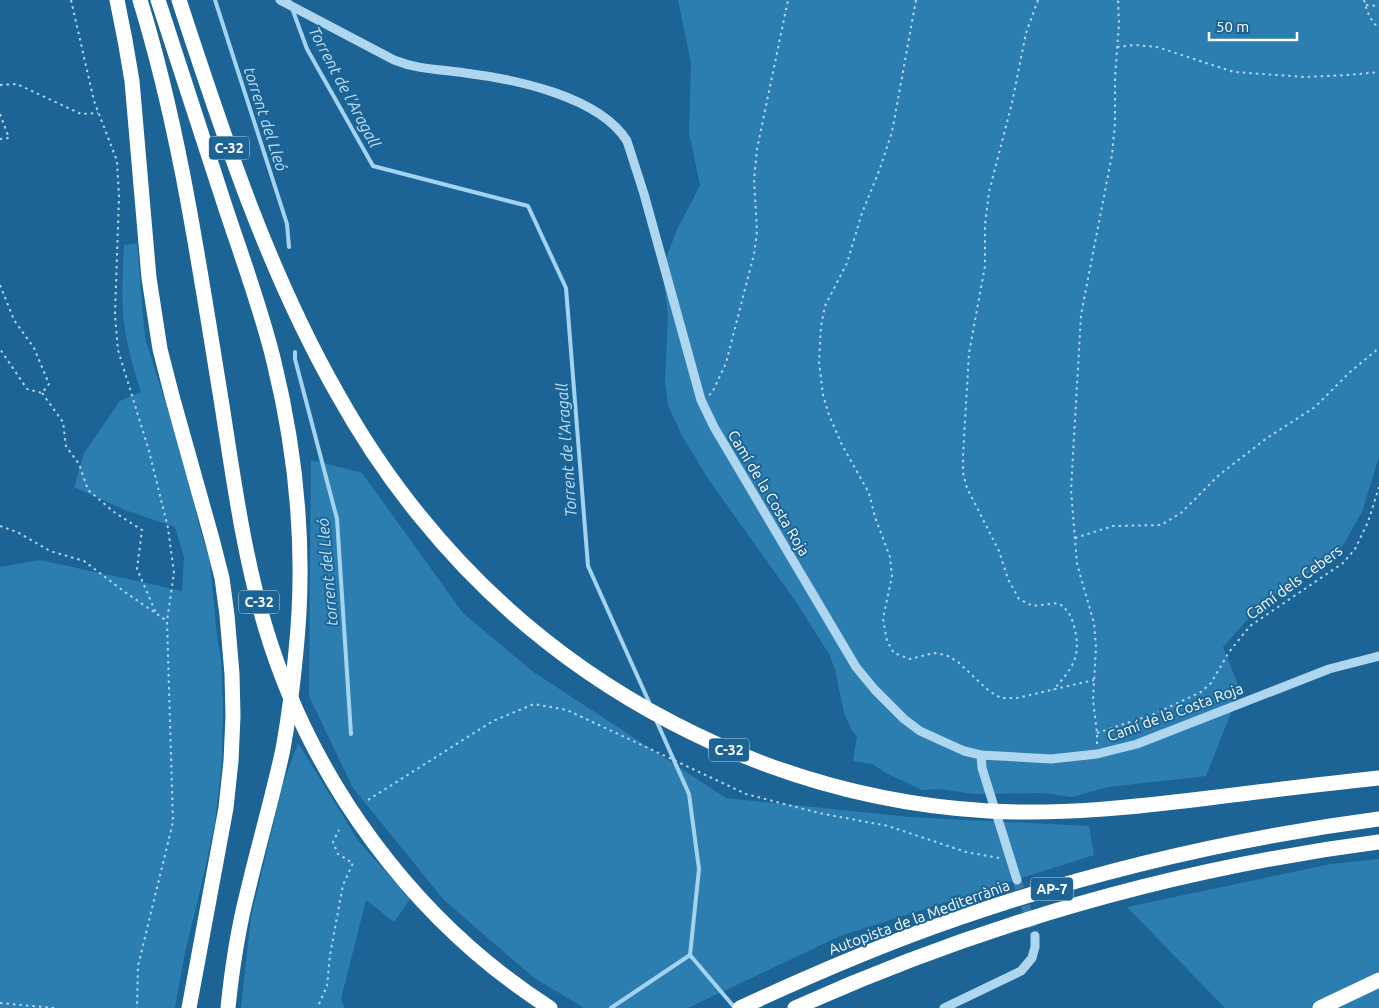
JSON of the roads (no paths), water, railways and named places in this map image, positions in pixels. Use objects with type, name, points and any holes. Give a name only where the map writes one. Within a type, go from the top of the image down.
[{"type":"highway","name":"C-32","points":[[117,0],[132,81],[149,278],[157,330],[172,396],[196,477],[222,578],[232,674],[232,752],[226,808],[189,1008]]},
{"type":"highway","name":"C-32","points":[[140,0],[160,72],[192,216],[239,512],[248,556],[265,626],[284,681],[298,715],[323,763],[355,816],[390,863],[427,905],[460,938],[516,984],[550,1008]]},
{"type":"highway","name":"C-32","points":[[158,0],[264,327],[281,395],[291,452],[298,512],[300,585],[297,649],[290,702],[282,750],[245,901],[234,958],[228,1008]]},
{"type":"highway","name":"C-32","points":[[179,0],[229,148],[271,258],[313,348],[362,435],[382,466],[418,514],[477,580],[542,638],[614,690],[666,720],[701,737],[801,777],[875,795],[962,809],[1049,812],[1109,809],[1379,778]]},
{"type":"highway","name":"Autopista de la Mediterrània","points":[[740,1008],[801,980],[901,939],[957,918],[1070,883],[1127,867],[1242,841],[1379,820]]},
{"type":"highway","name":"AP-7","points":[[794,1008],[905,962],[1072,906],[1245,864],[1379,842]]},
{"type":"highway","points":[[1320,1008],[1379,980]]},
{"type":"street","name":"Camí de la Costa Roja","points":[[280,0],[406,65],[508,80],[545,90],[572,99],[615,125],[627,141],[644,194],[701,400],[714,427],[856,667],[882,698],[920,731],[944,743],[980,756],[1052,759],[1098,754],[1137,744],[1329,669],[1379,656]]},
{"type":"street","points":[[980,756],[982,768],[1017,880]]},
{"type":"street","points":[[944,1008],[1021,971],[1032,958],[1035,936]]},
{"type":"street","points":[[196,1008],[197,960]]},
{"type":"waterway","name":"torrent del Lleó","points":[[215,0],[287,224],[289,247]]},
{"type":"waterway","name":"Torrent de l'Aragall","points":[[289,0],[307,49],[373,166],[528,206],[566,288],[588,566],[649,702]]},
{"type":"waterway","name":"torrent del Lleó","points":[[295,352],[295,359],[337,519],[351,734]]},
{"type":"waterway","name":"Torrent de l'Aragall","points":[[656,720],[689,794],[699,869],[690,955],[735,1008]]},
{"type":"waterway","name":"torrent del Lleó","points":[[611,1008],[690,955]]},
{"type":"tunnel","points":[[1017,880],[1035,936]]}]
